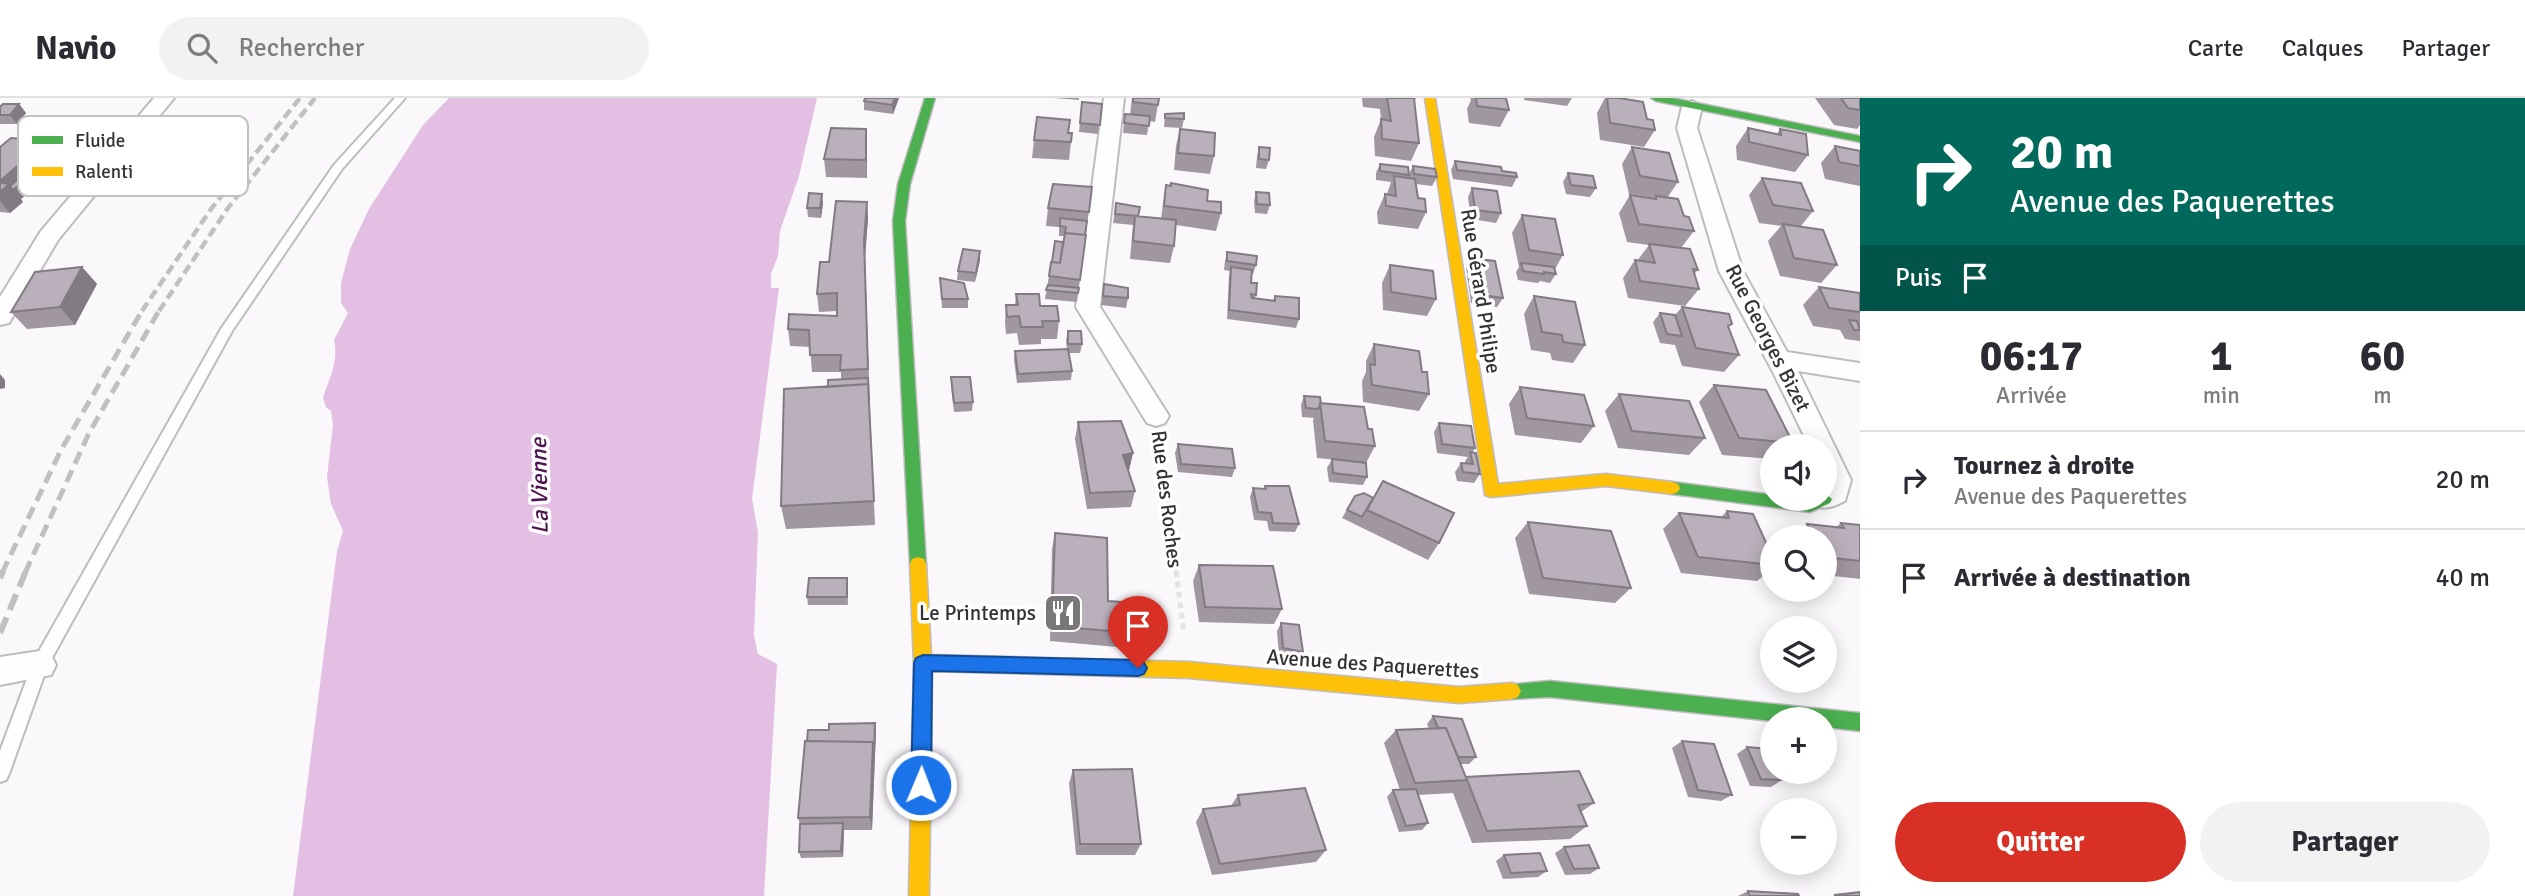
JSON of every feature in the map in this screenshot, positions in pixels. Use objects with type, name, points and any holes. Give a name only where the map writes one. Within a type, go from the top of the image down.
[{"type":"main road","points":[[919,896],[923,663],[899,221],[904,184],[930,98]]},
{"type":"main road","name":"Rue Gérard Philipe","points":[[1430,98],[1491,491],[1606,480],[1760,500]]},
{"type":"main road","points":[[1656,98],[1860,139]]},
{"type":"main road","name":"Avenue des Paquerettes","points":[[923,663],[1189,670],[1459,695],[1550,690],[1860,722]]},
{"type":"street","points":[[149,116],[164,98]]},
{"type":"street","name":"Rue des Roches","points":[[1114,98],[1088,307],[1156,416]]},
{"type":"street","name":"Rue Georges Bizet","points":[[1692,107],[1687,128],[1731,271],[1816,434]]},
{"type":"street","points":[[0,317],[49,236],[82,196]]},
{"type":"street","points":[[1779,359],[1860,372]]},
{"type":"street","points":[[0,671],[40,665]]},
{"type":"lane","points":[[0,774],[40,665],[228,329],[338,167],[400,98]]},
{"type":"path","name":"Rue des Roches","points":[[1156,416],[1189,670]]},
{"type":"water","name":"La Vienne","points":[[449,98],[817,98],[799,176],[780,231],[778,256],[771,274],[771,288],[779,288],[752,499],[758,532],[754,636],[758,654],[777,664],[764,896],[293,896],[337,551],[343,531],[331,504],[327,477],[333,425],[331,411],[326,407],[323,398],[334,363],[334,340],[348,313],[341,303],[341,283],[350,249],[369,209],[423,125]]},
{"type":"building","points":[[865,98],[895,98],[892,105],[864,101]]},
{"type":"building","points":[[1133,98],[1159,98],[1158,105],[1133,102]]},
{"type":"building","points":[[1387,98],[1414,98],[1419,143],[1382,139],[1381,119],[1391,121]]},
{"type":"building","points":[[1476,98],[1506,98],[1509,110],[1477,106]]},
{"type":"building","points":[[1607,98],[1643,102],[1647,119],[1653,120],[1655,130],[1610,123]]},
{"type":"building","points":[[1841,98],[1860,98],[1860,110],[1848,108]]},
{"type":"building","points":[[1082,102],[1102,104],[1100,125],[1080,123]]},
{"type":"building","points":[[3,104],[19,104],[10,115],[0,115],[0,107]]},
{"type":"building","points":[[1184,113],[1184,119],[1165,118],[1165,114]]},
{"type":"building","points":[[1125,114],[1150,116],[1149,126],[1124,123]]},
{"type":"building","points":[[1037,117],[1070,120],[1068,133],[1072,133],[1071,142],[1034,140]]},
{"type":"building","points":[[831,128],[866,129],[866,160],[824,159]]},
{"type":"building","points":[[1748,128],[1781,135],[1780,129],[1806,134],[1808,155],[1749,142]]},
{"type":"building","points":[[1180,129],[1215,133],[1214,156],[1178,153]]},
{"type":"building","points":[[11,138],[18,139],[18,165],[0,181],[0,147]]},
{"type":"building","points":[[1835,146],[1860,151],[1860,166],[1839,162]]},
{"type":"building","points":[[1259,147],[1270,148],[1269,160],[1259,159]]},
{"type":"building","points":[[1632,147],[1669,153],[1678,182],[1640,176]]},
{"type":"building","points":[[1455,161],[1501,167],[1502,171],[1516,173],[1517,177],[1457,170]]},
{"type":"building","points":[[1380,164],[1408,167],[1409,175],[1380,171]]},
{"type":"building","points":[[1413,166],[1435,169],[1437,177],[1414,174]]},
{"type":"building","points":[[1568,173],[1593,176],[1596,188],[1571,185]]},
{"type":"building","points":[[1394,176],[1415,179],[1418,198],[1425,199],[1426,212],[1386,206],[1385,194],[1396,196]]},
{"type":"building","points":[[1762,178],[1801,183],[1813,211],[1773,205]]},
{"type":"building","points":[[18,179],[18,186],[13,190],[10,186]]},
{"type":"building","points":[[0,183],[9,184],[0,192]]},
{"type":"building","points":[[1171,183],[1208,190],[1207,201],[1221,202],[1221,213],[1164,206],[1166,185],[1171,186]]},
{"type":"building","points":[[1053,184],[1092,187],[1089,212],[1048,208]]},
{"type":"building","points":[[1472,188],[1497,191],[1501,213],[1475,210]]},
{"type":"building","points":[[1256,192],[1269,193],[1270,205],[1257,204]]},
{"type":"building","points":[[809,193],[822,194],[820,208],[807,208]]},
{"type":"building","points":[[1630,195],[1678,199],[1684,216],[1689,217],[1694,231],[1639,224]]},
{"type":"building","points":[[836,201],[867,202],[864,240],[868,369],[840,370],[841,355],[810,355],[809,330],[788,329],[789,314],[837,316],[837,293],[817,294],[820,262],[829,262]]},
{"type":"building","points":[[1116,203],[1140,207],[1138,216],[1115,214]]},
{"type":"building","points":[[1522,215],[1555,219],[1563,255],[1529,250]]},
{"type":"building","points":[[1135,216],[1176,220],[1174,246],[1133,241]]},
{"type":"building","points":[[1060,218],[1087,221],[1085,235],[1065,233],[1066,227],[1060,226]]},
{"type":"building","points":[[1783,224],[1823,230],[1837,265],[1794,258]]},
{"type":"building","points":[[1065,233],[1086,235],[1080,280],[1049,276],[1051,262],[1060,263]]},
{"type":"building","points":[[1055,241],[1063,242],[1060,263],[1052,262]]},
{"type":"building","points":[[1649,244],[1690,249],[1698,270],[1693,269],[1699,289],[1640,281],[1635,260],[1655,263]]},
{"type":"building","points":[[963,249],[980,251],[976,273],[958,271]]},
{"type":"building","points":[[1227,252],[1257,256],[1256,265],[1227,261]]},
{"type":"building","points":[[1470,258],[1495,261],[1503,298],[1476,294]]},
{"type":"building","points":[[1521,263],[1554,267],[1556,274],[1523,271]]},
{"type":"building","points":[[1390,265],[1433,271],[1436,299],[1391,292]]},
{"type":"building","points":[[82,267],[60,307],[11,312],[35,272]]},
{"type":"building","points":[[1231,267],[1252,270],[1251,283],[1257,283],[1256,295],[1251,294],[1252,298],[1275,301],[1275,296],[1299,298],[1299,319],[1229,310]]},
{"type":"building","points":[[940,278],[964,283],[968,299],[942,299]]},
{"type":"building","points":[[1104,284],[1128,288],[1128,298],[1103,296]]},
{"type":"building","points":[[1048,285],[1079,288],[1078,293],[1046,290]]},
{"type":"building","points":[[1819,287],[1860,293],[1860,312],[1829,308]]},
{"type":"building","points":[[1016,294],[1039,294],[1040,306],[1057,306],[1059,321],[1042,321],[1043,327],[1021,327],[1019,316],[1007,317],[1006,305],[1018,305]]},
{"type":"building","points":[[1534,296],[1575,302],[1585,345],[1563,342],[1562,335],[1542,332]]},
{"type":"building","points":[[1682,307],[1729,314],[1732,324],[1728,326],[1739,355],[1696,348]]},
{"type":"building","points":[[1660,313],[1675,315],[1682,336],[1667,334]]},
{"type":"building","points":[[1849,320],[1857,321],[1860,330],[1854,330]]},
{"type":"building","points":[[1068,331],[1081,331],[1082,344],[1068,344]]},
{"type":"building","points":[[1374,344],[1419,351],[1422,372],[1427,372],[1429,394],[1372,385],[1370,364],[1375,365]]},
{"type":"building","points":[[1068,349],[1072,371],[1018,374],[1015,351]]},
{"type":"building","points":[[951,377],[970,377],[973,402],[954,403]]},
{"type":"building","points":[[868,378],[869,400],[868,384],[828,387],[828,380]]},
{"type":"building","points":[[868,384],[874,501],[781,506],[784,389]]},
{"type":"building","points":[[1714,385],[1766,390],[1788,434],[1760,434],[1760,440],[1739,438]]},
{"type":"building","points":[[1520,387],[1584,395],[1594,426],[1527,418]]},
{"type":"building","points":[[1619,394],[1689,401],[1705,438],[1632,431]]},
{"type":"building","points":[[1304,396],[1320,397],[1318,409],[1306,408]]},
{"type":"building","points":[[1320,403],[1364,407],[1368,429],[1372,429],[1375,446],[1325,441]]},
{"type":"building","points":[[1121,421],[1133,453],[1123,455],[1135,491],[1090,493],[1078,422]]},
{"type":"building","points":[[1439,423],[1471,426],[1475,448],[1442,444]]},
{"type":"building","points":[[1178,444],[1232,449],[1235,468],[1181,464]]},
{"type":"building","points":[[1470,452],[1476,453],[1480,474],[1463,472],[1461,463],[1473,464]]},
{"type":"building","points":[[1332,459],[1366,463],[1367,477],[1333,473]]},
{"type":"building","points":[[1383,481],[1454,513],[1439,543],[1367,510]]},
{"type":"building","points":[[1265,486],[1289,486],[1299,524],[1273,523],[1271,513],[1258,512],[1253,488],[1266,489]]},
{"type":"building","points":[[1364,493],[1373,498],[1362,517],[1347,510],[1355,496]]},
{"type":"building","points":[[1727,511],[1753,514],[1760,529],[1760,564],[1698,557],[1679,513],[1729,518]]},
{"type":"building","points":[[1528,522],[1611,531],[1631,588],[1543,578]]},
{"type":"building","points":[[1841,523],[1860,525],[1860,561],[1837,558],[1837,527],[1844,528]]},
{"type":"building","points":[[1055,533],[1107,538],[1108,601],[1121,602],[1121,632],[1052,626]]},
{"type":"building","points":[[1199,565],[1273,566],[1282,609],[1205,607]]},
{"type":"building","points":[[809,578],[847,578],[847,597],[807,597]]},
{"type":"building","points":[[1281,623],[1299,625],[1303,652],[1283,648]]},
{"type":"building","points":[[1433,716],[1462,719],[1476,757],[1458,757],[1446,728],[1438,728]]},
{"type":"building","points":[[875,723],[874,749],[873,742],[807,741],[808,730],[829,730],[829,724]]},
{"type":"building","points":[[1446,728],[1467,780],[1415,783],[1396,730]]},
{"type":"building","points":[[805,741],[873,742],[870,817],[798,818]]},
{"type":"building","points":[[1682,741],[1714,744],[1732,795],[1698,790]]},
{"type":"building","points":[[1747,747],[1760,748],[1760,777]]},
{"type":"building","points":[[1132,769],[1141,844],[1080,844],[1073,770]]},
{"type":"building","points":[[1579,771],[1594,803],[1578,805],[1587,826],[1487,831],[1466,777]]},
{"type":"building","points":[[1305,788],[1326,850],[1220,864],[1203,809],[1240,805],[1238,795]]},
{"type":"building","points":[[1416,789],[1428,823],[1406,826],[1393,790]]},
{"type":"building","points":[[843,823],[841,851],[799,852],[800,824]]},
{"type":"building","points":[[1589,845],[1599,868],[1574,869],[1564,847]]},
{"type":"building","points":[[1540,853],[1547,871],[1511,873],[1504,855]]},
{"type":"building","points":[[1748,891],[1798,894],[1799,896],[1750,896]]},
{"type":"building","points":[[1860,892],[1860,896],[1834,895]]},
{"type":"railway","points":[[248,163],[300,98]]},
{"type":"railway","points":[[248,183],[315,98]]},
{"type":"railway","points":[[142,311],[221,196]]},
{"type":"railway","points":[[159,311],[237,196]]},
{"type":"railway","points":[[2,573],[61,450],[143,309]]},
{"type":"railway","points":[[25,573],[89,433],[160,309]]},
{"type":"railway","points":[[0,578],[3,571]]},
{"type":"railway","points":[[0,633],[26,571]]},
{"type":"traffic: fast","points":[[918,564],[899,221],[904,184],[930,98]]},
{"type":"traffic: fast","points":[[1656,98],[1860,139]]},
{"type":"traffic: fast","points":[[1672,488],[1760,499]]},
{"type":"traffic: fast","points":[[1512,691],[1550,689],[1860,722]]},
{"type":"traffic: slow","points":[[1430,98],[1491,491],[1606,480],[1672,488]]},
{"type":"traffic: slow","points":[[918,564],[923,663],[919,896]]},
{"type":"traffic: slow","points":[[923,663],[1189,670],[1459,695],[1512,691]]},
{"type":"place","name":"Le Printemps","points":[[1063,613]]},
{"type":"route","points":[[921,785],[923,663],[1138,668]]}]
